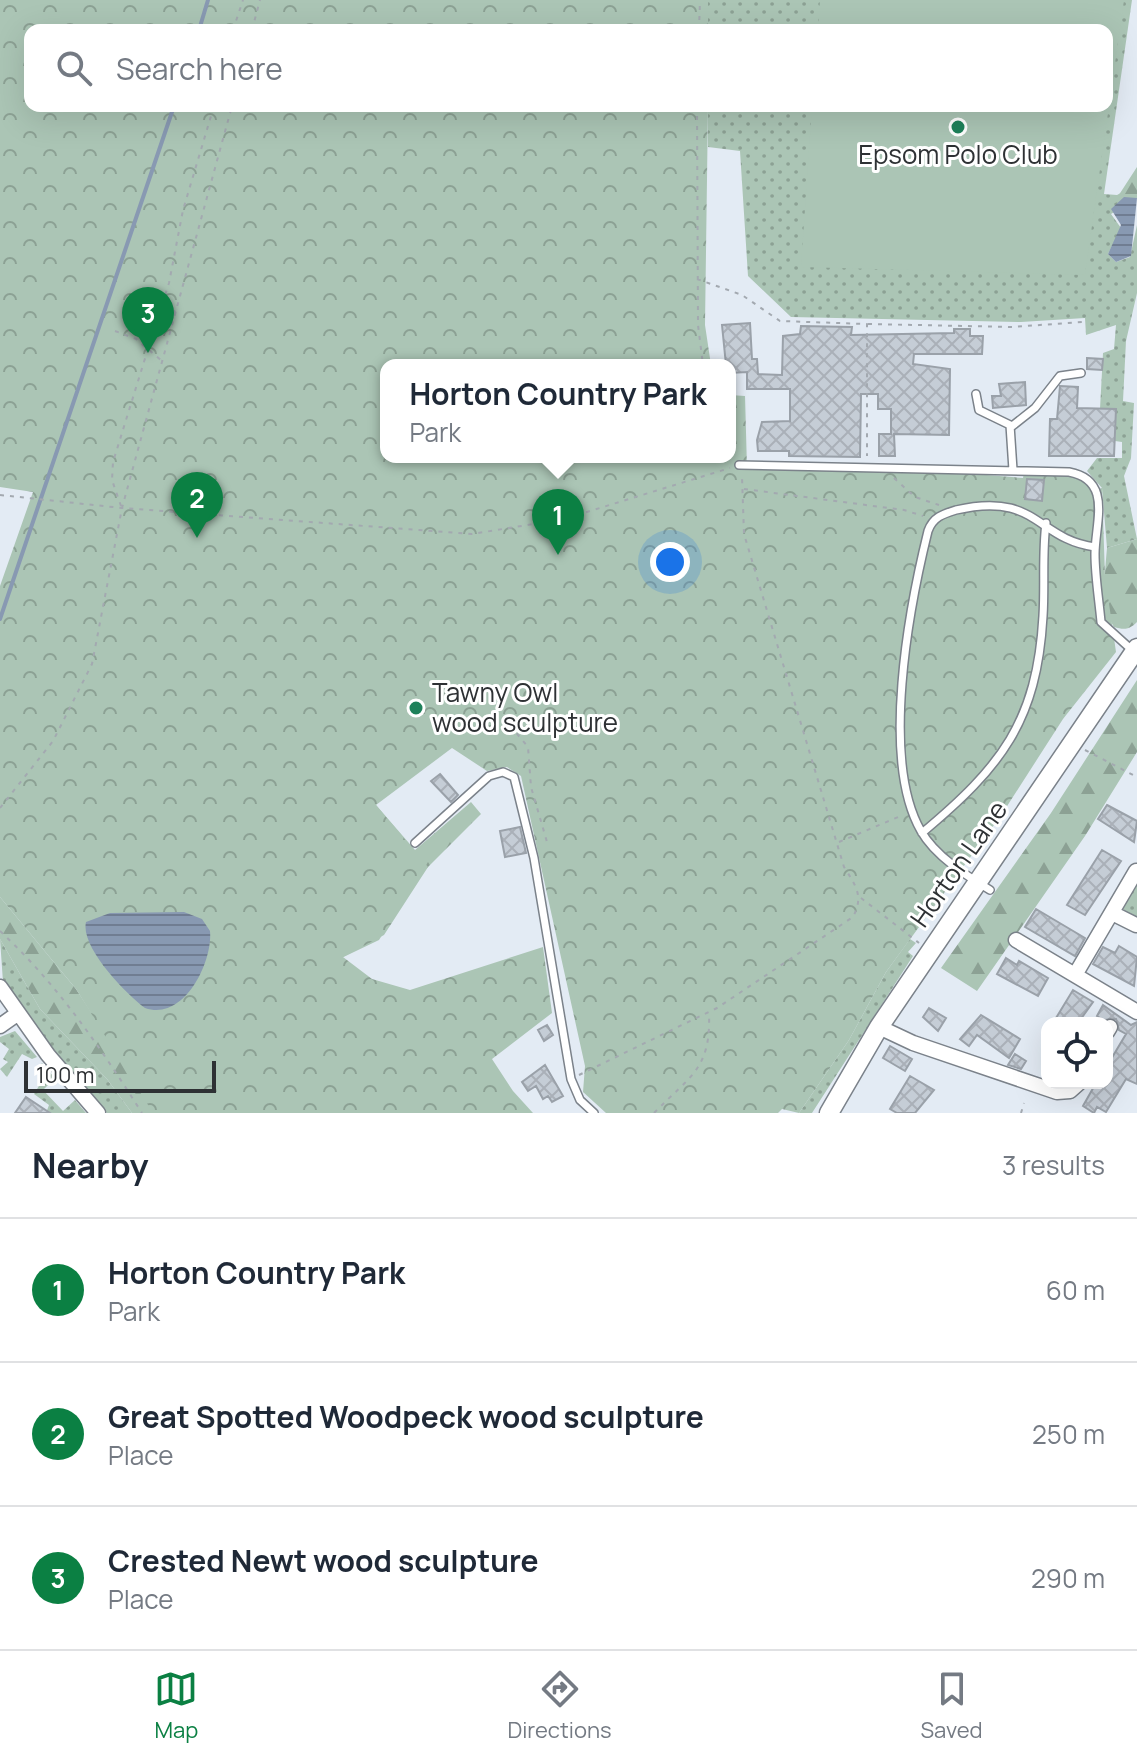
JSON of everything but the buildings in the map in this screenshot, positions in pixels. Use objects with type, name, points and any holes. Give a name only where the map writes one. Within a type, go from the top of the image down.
[{"type":"street","name":"Horton Lane","points":[[829,1113],[879,1027],[984,886],[1136,650]]},
{"type":"street","points":[[1075,975],[1136,871]]},
{"type":"street","points":[[1112,913],[1136,925]]},
{"type":"street","points":[[1016,940],[1136,1008]]},
{"type":"street","points":[[0,987],[17,1014],[98,1113]]},
{"type":"street","points":[[0,1026],[17,1014]]},
{"type":"street","points":[[879,1027],[913,1043],[1041,1087]]},
{"type":"street","points":[[1048,1089],[1057,1092],[1072,1089]]},
{"type":"lane","points":[[1011,427],[1035,408],[1060,376],[1081,373]]},
{"type":"lane","points":[[976,394],[979,410],[1006,421],[1011,427],[1013,470]]},
{"type":"lane","points":[[739,465],[867,465],[1069,472],[1092,480],[1100,524],[1095,547],[1103,626],[1136,650]]},
{"type":"lane","points":[[984,886],[933,848],[912,811],[902,731],[902,683],[909,613],[933,521],[955,511],[1003,506],[1046,523],[1079,544],[1095,547]]},
{"type":"lane","points":[[922,833],[987,773],[1020,725],[1033,688],[1041,636],[1046,523]]},
{"type":"lane","points":[[415,843],[489,776],[503,772],[514,777],[534,858],[571,1079],[580,1100],[594,1113]]},
{"type":"path","points":[[235,24],[243,0]]},
{"type":"path","points":[[254,24],[260,0]]},
{"type":"path","points":[[699,24],[700,0]]},
{"type":"path","points":[[122,508],[111,470],[169,283],[183,210],[212,112]]},
{"type":"path","points":[[0,808],[53,741],[88,675],[122,508],[230,112]]},
{"type":"path","points":[[697,112],[697,279],[703,359]]},
{"type":"path","points":[[697,279],[738,293],[780,321],[1012,327],[1082,322]]},
{"type":"path","points":[[156,323],[178,309]]},
{"type":"path","points":[[867,324],[867,465]]},
{"type":"path","points":[[115,331],[147,347],[163,362]]},
{"type":"path","points":[[0,495],[122,508],[427,532],[481,533],[564,519],[739,465],[744,534],[844,867],[860,897],[920,944],[916,953]]},
{"type":"path","points":[[888,466],[892,476],[912,494],[955,511]]},
{"type":"path","points":[[742,489],[904,510],[933,521]]},
{"type":"path","points":[[504,718],[528,747],[531,787],[547,842]]},
{"type":"path","points":[[1085,750],[1137,777]]},
{"type":"path","points":[[838,843],[912,811]]},
{"type":"path","points":[[571,1079],[709,1012],[853,917],[860,897]]},
{"type":"path","points":[[0,931],[50,980],[100,1047],[142,1113]]},
{"type":"path","points":[[654,1113],[704,1059],[709,1046],[709,1012]]},
{"type":"path","points":[[1021,1113],[1024,1103]]},
{"type":"green space","points":[[0,0],[708,0],[708,24],[24,24],[24,112],[708,112],[705,325],[710,359],[380,359],[380,463],[736,463],[736,395],[745,396],[747,468],[949,472],[1023,478],[1024,472],[1065,473],[1087,482],[1092,490],[1102,488],[1105,576],[1116,652],[1063,719],[1002,814],[886,972],[849,1040],[799,1113],[782,1109],[778,1113],[606,1113],[583,1092],[585,1066],[521,776],[507,767],[487,771],[452,748],[376,805],[428,867],[384,935],[343,957],[372,979],[410,990],[543,947],[552,1013],[492,1059],[513,1091],[533,1113],[153,1113],[76,989],[0,897],[0,586],[33,492],[0,487]]},
{"type":"green space","points":[[708,0],[1132,0],[1104,194],[1117,195],[1137,184],[1137,198],[1111,214],[1121,228],[1108,254],[1116,262],[1130,257],[1137,225],[1137,293],[1126,341],[1123,401],[1134,403],[1131,458],[1124,476],[1137,539],[1107,548],[1102,488],[1087,471],[1097,458],[1122,458],[1122,442],[1115,441],[1116,410],[1100,409],[1103,353],[1114,349],[1116,325],[1086,335],[1085,318],[1021,322],[791,317],[748,276],[740,151],[708,147],[708,112],[1113,112],[1113,24],[708,24]]},
{"type":"green space","name":"Epsom Polo Club","points":[[820,0],[1124,0],[1113,78],[1113,24],[818,24]]},
{"type":"green space","name":"Epsom Polo Club","points":[[812,112],[1108,112],[1085,275],[801,267]]},
{"type":"green space","points":[[1137,167],[1137,198],[1126,197],[1113,204]]},
{"type":"green space","points":[[1137,539],[1137,622],[1121,629],[1114,627],[1107,609],[1107,548]]},
{"type":"green space","points":[[1137,680],[1137,752],[1085,836],[977,991],[941,968],[1051,813]]},
{"type":"green space","points":[[471,802],[481,814],[422,873],[379,940],[331,963],[222,1113],[132,1113],[107,1079],[40,1009],[0,939],[0,897],[76,989],[115,1049],[376,805],[415,850]]},
{"type":"green space","points":[[1137,880],[1137,920],[1123,909]]},
{"type":"green space","points":[[0,939],[40,1009],[107,1079],[132,1113],[107,1113],[60,1062],[3,982]]},
{"type":"green space","points":[[910,939],[916,943],[908,952],[913,956],[812,1113],[799,1113],[849,1040],[886,972]]},
{"type":"green space","points":[[15,1031],[37,1057],[32,1059],[22,1054],[7,1077],[0,1069],[8,1062],[3,1059],[9,1049],[0,1042],[0,1037]]},
{"type":"green space","points":[[42,1063],[55,1078],[43,1090],[63,1111],[75,1100],[86,1113],[46,1113],[49,1105],[34,1094],[45,1076],[38,1070]]},
{"type":"water","points":[[1124,197],[1137,198],[1131,256],[1116,262],[1108,254],[1121,225],[1111,209]]},
{"type":"water","points":[[184,912],[202,919],[210,931],[207,958],[201,973],[183,998],[172,1006],[159,1010],[145,1008],[116,981],[97,957],[86,932],[86,922],[110,913]]},
{"type":"waterway","points":[[201,24],[208,0]]},
{"type":"waterway","points":[[0,619],[172,112]]},
{"type":"place","name":"Epsom Polo Club","points":[[958,127]]},
{"type":"place","name":"Crested Newt wood sculpture","points":[[148,353]]},
{"type":"place","name":"Great Spotted Woodpeck wood sculpture","points":[[197,538]]},
{"type":"place","name":"Horton Country Park","points":[[558,555]]},
{"type":"place","name":"Tawny Owl wood sculpture","points":[[416,708]]}]
